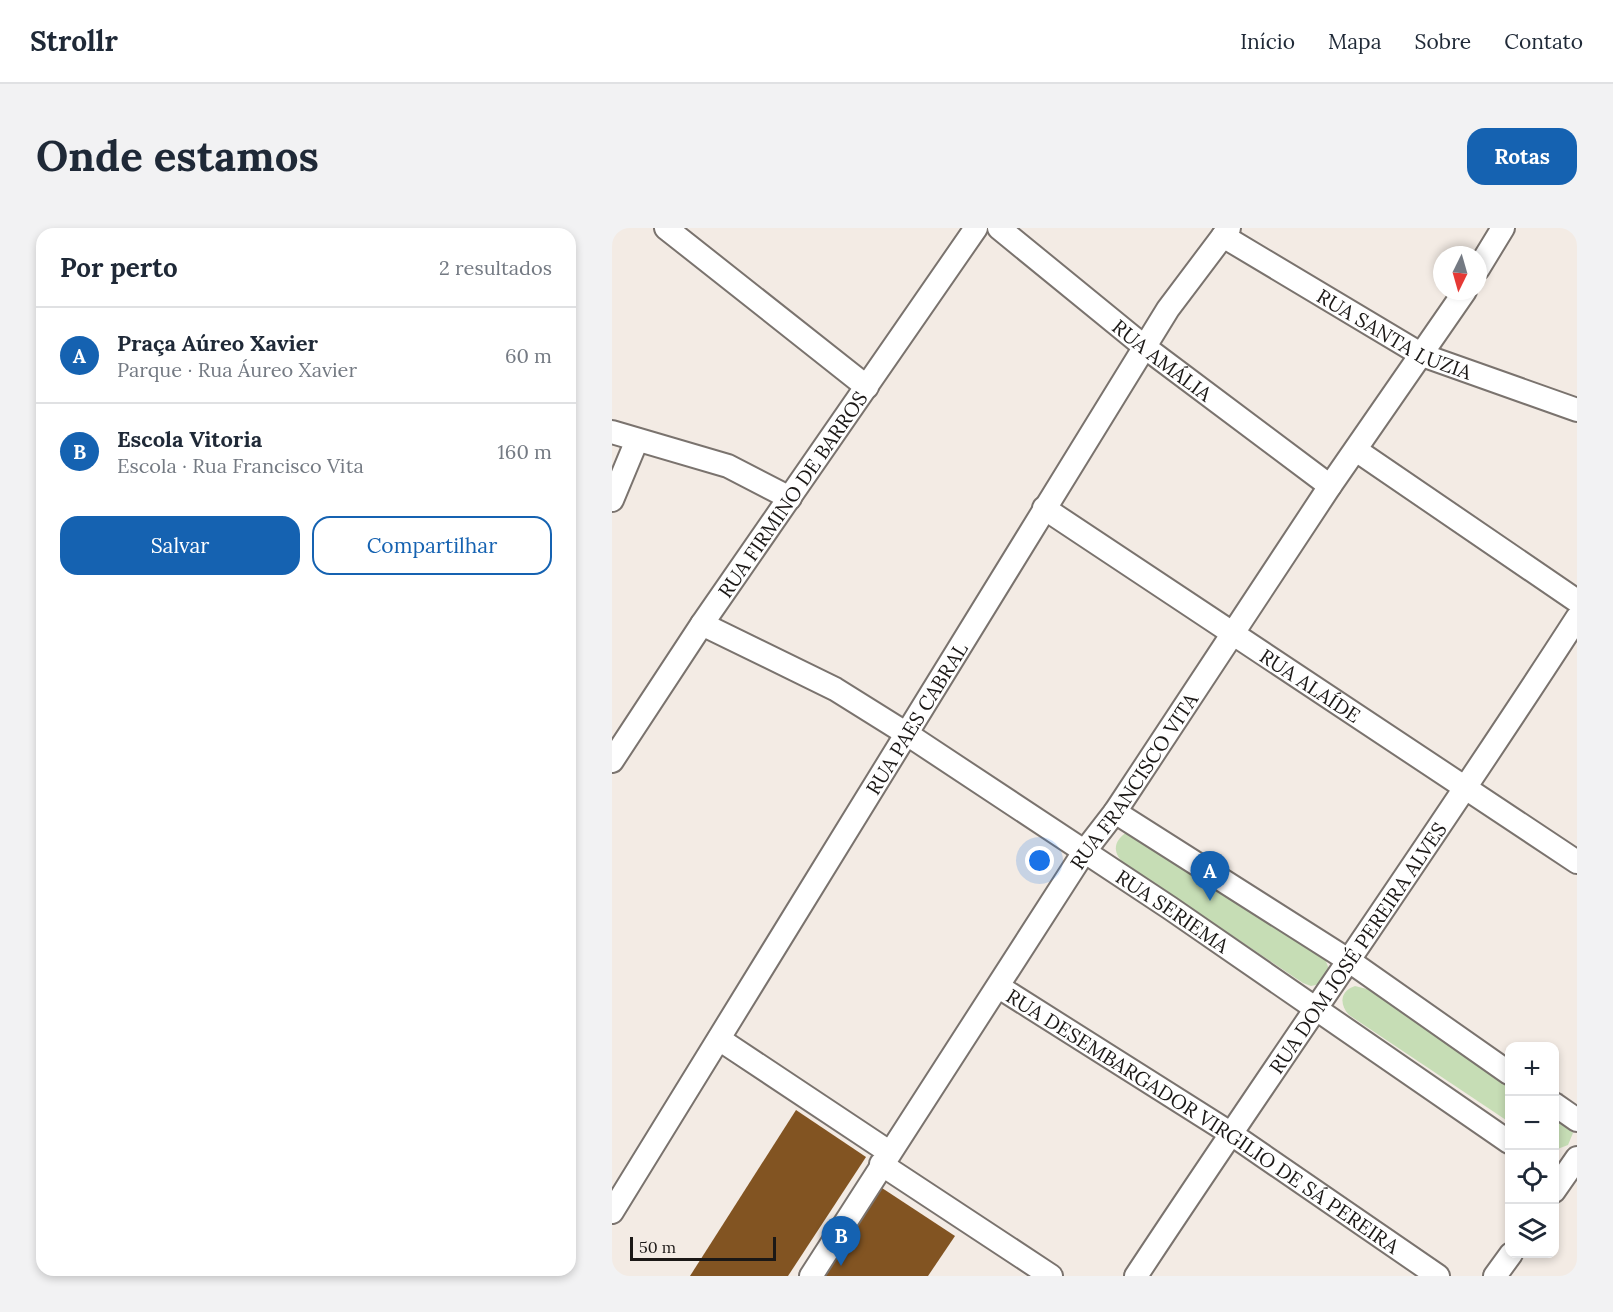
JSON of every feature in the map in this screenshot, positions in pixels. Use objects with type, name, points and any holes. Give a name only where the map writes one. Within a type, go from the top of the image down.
[{"type":"street","points":[[666,228],[867,387]]},
{"type":"street","name":"RUA FIRMINO DE BARROS","points":[[612,761],[702,624],[976,228]]},
{"type":"street","name":"RUA AMÁLIA","points":[[999,228],[1146,348],[1330,486]]},
{"type":"street","points":[[1487,254],[1503,228]]},
{"type":"street","name":"RUA PAES CABRAL","points":[[612,1212],[1168,309],[1226,232]]},
{"type":"street","name":"RUA SANTA LUZIA","points":[[1226,232],[1422,355],[1577,410]]},
{"type":"street","name":"RUA FRANCISCO VITA","points":[[811,1276],[1084,852],[1115,812],[1234,635],[1330,486],[1459,300]]},
{"type":"street","points":[[612,432],[728,466],[790,498]]},
{"type":"street","points":[[612,500],[637,440]]},
{"type":"street","points":[[1356,450],[1577,601]]},
{"type":"street","name":"RUA ALAÍDE","points":[[1044,508],[1577,862]]},
{"type":"street","name":"RUA DOM JOSÉ PEREIRA ALVES","points":[[1136,1276],[1230,1133],[1467,788],[1577,618]]},
{"type":"street","name":"RUA SERIEMA","points":[[702,624],[835,689],[907,734],[1317,1009],[1505,1139]]},
{"type":"street","points":[[1115,812],[1348,960],[1505,1070]]},
{"type":"street","name":"RUA DESEMBARGADOR VIRGILIO DE SÁ PEREIRA","points":[[999,987],[1230,1133],[1438,1276]]},
{"type":"street","points":[[719,1039],[1047,1275]]},
{"type":"street","points":[[1559,1107],[1577,1120]]},
{"type":"street","points":[[1559,1179],[1577,1158]]},
{"type":"street","points":[[1495,1276],[1508,1258]]},
{"type":"green space","points":[[1127,832],[1325,959],[1329,969],[1320,984],[1311,986],[1303,983],[1125,864],[1118,856],[1116,847],[1119,839]]},
{"type":"green space","points":[[1355,986],[1367,989],[1505,1080],[1505,1119],[1349,1015],[1344,1007],[1343,998],[1350,988]]},
{"type":"green space","points":[[1559,1118],[1573,1133],[1568,1145],[1559,1148]]},
{"type":"building","points":[[796,1110],[866,1157],[788,1276],[690,1276]]},
{"type":"building","points":[[882,1188],[955,1236],[928,1276],[825,1276]]},
{"type":"place","name":"Praça Aúreo Xavier","points":[[1210,901]]},
{"type":"place","name":"Escola Vitoria","points":[[841,1266]]}]
